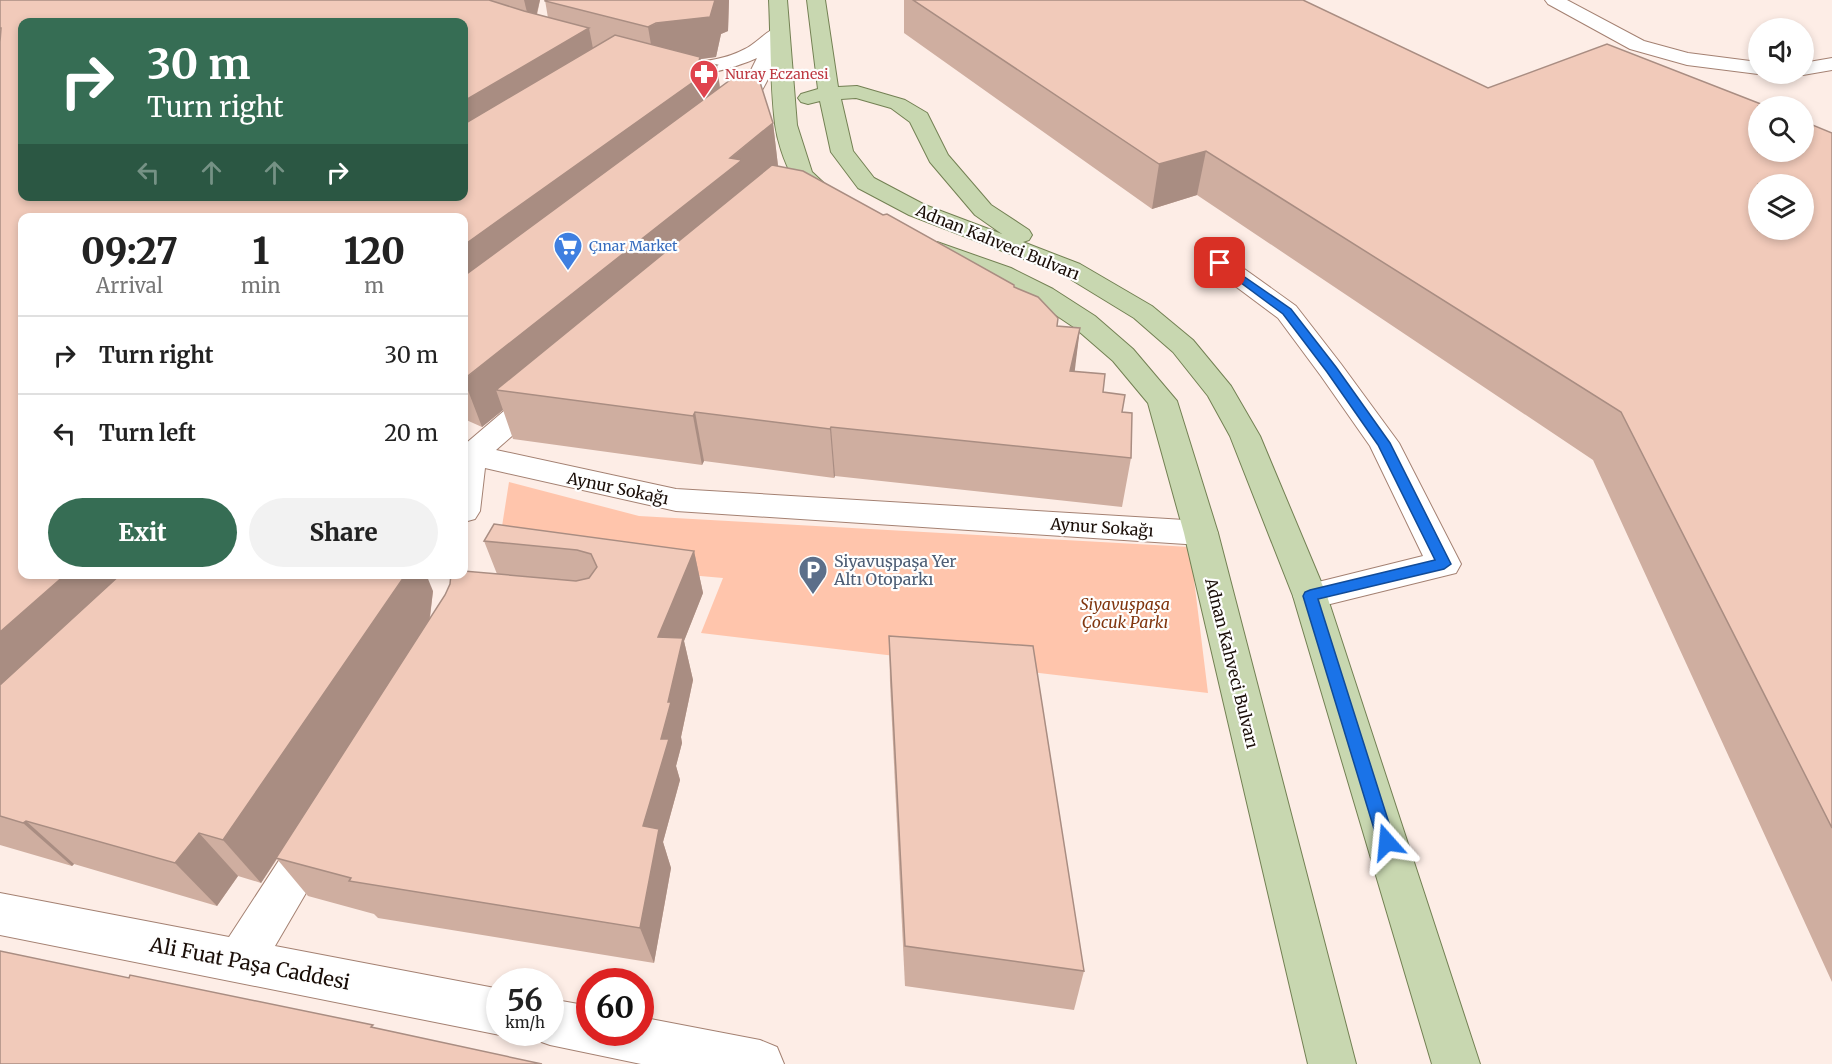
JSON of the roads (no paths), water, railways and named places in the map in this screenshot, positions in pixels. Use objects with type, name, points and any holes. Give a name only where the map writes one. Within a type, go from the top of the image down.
[{"type":"main road","points":[[778,0],[792,182],[817,192],[852,212]]},
{"type":"main road","name":"Adnan Kahveci Bulvarı","points":[[816,0],[829,93],[842,152],[866,183],[917,210],[1071,269],[1143,312],[1183,346],[1221,392],[1245,436],[1310,596],[1456,1064]]},
{"type":"main road","points":[[786,125],[790,109],[799,101],[829,93],[857,92],[898,104],[919,118],[938,157],[983,210],[1071,269]]},
{"type":"main road","name":"Adnan Kahveci Bulvarı","points":[[915,241],[1002,273],[1044,295],[1085,322],[1123,355],[1162,401],[1201,533],[1332,1064]]},
{"type":"street","points":[[1554,0],[1637,45],[1688,59],[1748,67]]},
{"type":"street","points":[[692,87],[650,73],[723,64],[746,58],[780,32]]},
{"type":"street","points":[[711,128],[736,102],[780,32]]},
{"type":"street","points":[[1814,67],[1832,64]]},
{"type":"street","points":[[736,102],[778,107],[786,125]]},
{"type":"street","points":[[1220,263],[1287,312],[1331,370],[1384,443],[1444,564],[1310,596]]},
{"type":"street","points":[[468,479],[471,455],[560,379]]},
{"type":"street","name":"Aynur Sokağı","points":[[471,455],[676,500],[1201,533]]},
{"type":"street","points":[[240,961],[335,809]]},
{"type":"street","name":"Ali Fuat Paşa Caddesi","points":[[0,914],[486,1009]]},
{"type":"street","points":[[654,1043],[760,1064]]},
{"type":"place","name":"Nuray Eczanesi","points":[[704,100]]},
{"type":"place","name":"Çınar Market","points":[[568,272]]},
{"type":"place","name":"Siyavuşpaşa Yer Altı Otoparkı","points":[[813,596]]},
{"type":"park label","name":"Siyavuşpaşa Çocuk Parkı","points":[[1125,613]]}]
